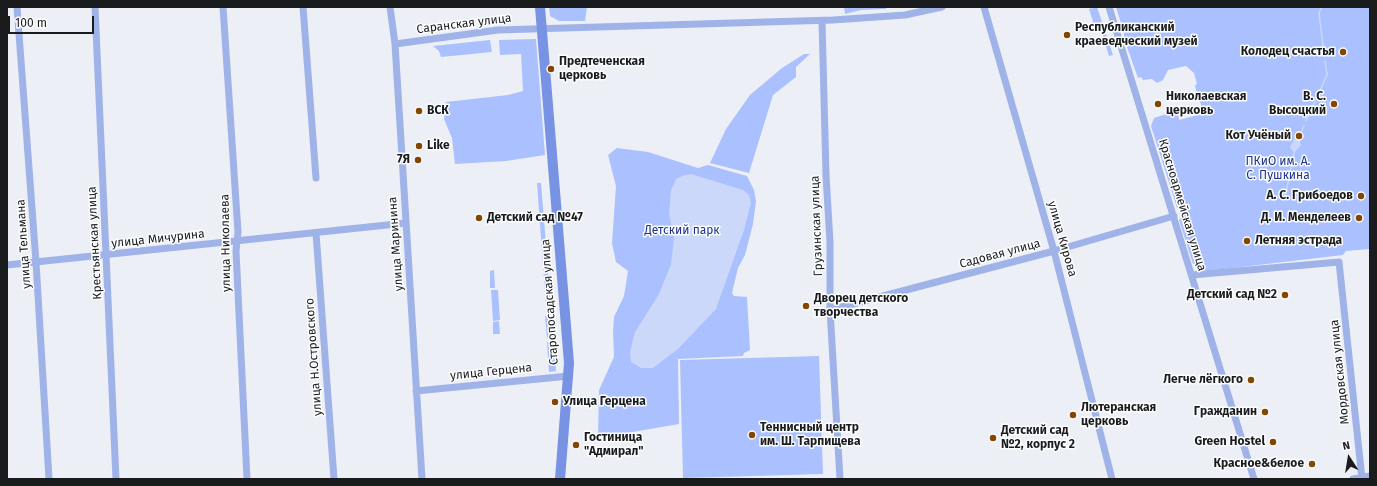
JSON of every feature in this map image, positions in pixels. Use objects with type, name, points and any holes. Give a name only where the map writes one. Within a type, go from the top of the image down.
[{"type":"main road","name":"Старопосадская улица","points":[[540,10],[569,376],[560,479]]},
{"type":"street","name":"улица Тельмана","points":[[17,7],[36,262],[49,479]]},
{"type":"street","name":"Крестьянская улица","points":[[95,7],[116,479]]},
{"type":"street","name":"улица Николаева","points":[[223,7],[238,232],[236,259],[247,479]]},
{"type":"street","points":[[303,7],[316,178]]},
{"type":"street","name":"улица Маринина","points":[[390,7],[395,44],[422,479]]},
{"type":"street","name":"Саранская улица","points":[[395,44],[495,30],[822,21],[882,17],[942,7]]},
{"type":"street","name":"улица Кирова","points":[[984,7],[1054,251],[1112,479]]},
{"type":"street","name":"Красноармейская улица","points":[[1109,7],[1254,479]]},
{"type":"street","name":"Грузинская улица","points":[[822,21],[830,310],[840,479]]},
{"type":"street","name":"Садовая улица","points":[[830,310],[1054,251],[1174,216]]},
{"type":"street","name":"улица Мичурина","points":[[7,265],[107,256],[406,223]]},
{"type":"street","name":"улица Н.Островского","points":[[316,233],[334,479]]},
{"type":"street","name":"Мордовская улица","points":[[1192,275],[1339,262],[1362,478]]},
{"type":"street","name":"улица Герцена","points":[[416,391],[569,376]]},
{"type":"street","points":[[1353,479],[1370,476]]},
{"type":"green space","points":[[549,7],[587,7],[585,21],[559,21],[550,16]]},
{"type":"green space","points":[[844,7],[886,7],[886,9],[861,10],[845,14]]},
{"type":"green space","points":[[1097,7],[1113,55],[1109,56],[1100,27],[1095,28],[1089,9]]},
{"type":"green space","name":"ПКиО им. А. С. Пушкина","points":[[1116,7],[1370,7],[1370,249],[1346,251],[1343,255],[1207,271],[1193,264],[1179,220],[1182,217],[1179,208],[1177,208],[1151,126],[1154,118],[1178,110],[1179,120],[1201,114],[1201,104],[1197,97],[1195,85],[1197,84],[1194,73],[1186,66],[1168,70],[1163,80],[1157,83],[1152,79],[1143,80],[1141,77],[1138,78],[1127,47],[1127,41],[1124,40],[1124,33]]},
{"type":"green space","points":[[536,39],[545,155],[506,161],[455,164],[452,138],[444,119],[446,102],[508,95],[523,91],[521,54],[500,55],[499,40]]},
{"type":"green space","points":[[490,40],[492,52],[441,57],[439,51],[433,46]]},
{"type":"green space","points":[[804,54],[810,54],[796,67],[796,77],[773,95],[749,173],[710,163],[726,129],[750,95],[782,68]]},
{"type":"green space","name":"Детский парк","points":[[617,148],[648,152],[698,168],[708,165],[747,176],[754,190],[756,201],[753,224],[745,255],[738,268],[732,293],[734,296],[747,297],[750,350],[744,353],[743,356],[678,359],[679,424],[598,438],[599,390],[614,357],[614,317],[624,296],[628,271],[616,262],[612,243],[616,186],[608,155]]},
{"type":"green space","points":[[537,183],[541,183],[551,307],[546,307]]},
{"type":"green space","points":[[494,270],[495,288],[490,288],[490,271]]},
{"type":"green space","points":[[491,290],[498,290],[500,320],[493,321]]},
{"type":"green space","points":[[545,316],[551,316],[553,337],[547,338]]},
{"type":"green space","points":[[499,321],[500,334],[493,334],[493,322]]},
{"type":"green space","points":[[547,342],[554,342],[556,371],[549,372]]},
{"type":"green space","name":"Теннисный центр им. Ш. Тарпищева","points":[[819,356],[823,474],[683,478],[680,360]]},
{"type":"shaded area","points":[[1296,136],[1299,136],[1301,145],[1294,153],[1290,147]]},
{"type":"shaded area","points":[[691,174],[743,190],[749,195],[751,203],[744,230],[716,309],[678,349],[653,368],[641,368],[631,362],[630,352],[635,332],[659,294],[671,264],[674,237],[669,214],[671,190],[676,179]]},
{"type":"waterway","points":[[1322,7],[1319,13],[1324,54]]},
{"type":"waterway","points":[[1306,121],[1327,75],[1325,61]]},
{"type":"waterway","points":[[1299,136],[1304,126]]},
{"type":"waterway","points":[[1285,197],[1294,153]]},
{"type":"place","name":"Республиканский краеведческий музей","points":[[1067,35]]},
{"type":"place","name":"Колодец счастья","points":[[1343,52]]},
{"type":"place","name":"Предтеченская церковь","points":[[551,69]]},
{"type":"place","name":"Николаевская церковь","points":[[1158,104]]},
{"type":"place","name":"В. С. Высоцкий","points":[[1334,104]]},
{"type":"place","name":"ВСК","points":[[419,111]]},
{"type":"place","name":"Кот Учёный","points":[[1299,136]]},
{"type":"place","name":"Like","points":[[419,146]]},
{"type":"place","name":"7Я","points":[[418,160]]},
{"type":"place","name":"А. С. Грибоедов","points":[[1361,196]]},
{"type":"place","name":"Детский сад №47","points":[[479,218]]},
{"type":"place","name":"Д. И. Менделеев","points":[[1359,218]]},
{"type":"place","name":"Летняя эстрада","points":[[1247,241]]},
{"type":"place","name":"Детский сад №2","points":[[1285,295]]},
{"type":"place","name":"Дворец детского творчества","points":[[806,306]]},
{"type":"place","name":"Легче лёгкого","points":[[1251,380]]},
{"type":"place","name":"Улица Герцена","points":[[555,402]]},
{"type":"place","name":"Гражданин","points":[[1265,412]]},
{"type":"place","name":"Лютеранская церковь","points":[[1073,415]]},
{"type":"place","name":"Теннисный центр им. Ш. Тарпищева","points":[[752,435]]},
{"type":"place","name":"Детский сад №2, корпус 2","points":[[993,438]]},
{"type":"place","name":"Green Hostel","points":[[1273,442]]},
{"type":"place","name":"Гостиница \"Адмирал\"","points":[[576,445]]},
{"type":"place","name":"Красное&белое","points":[[1312,464]]}]
